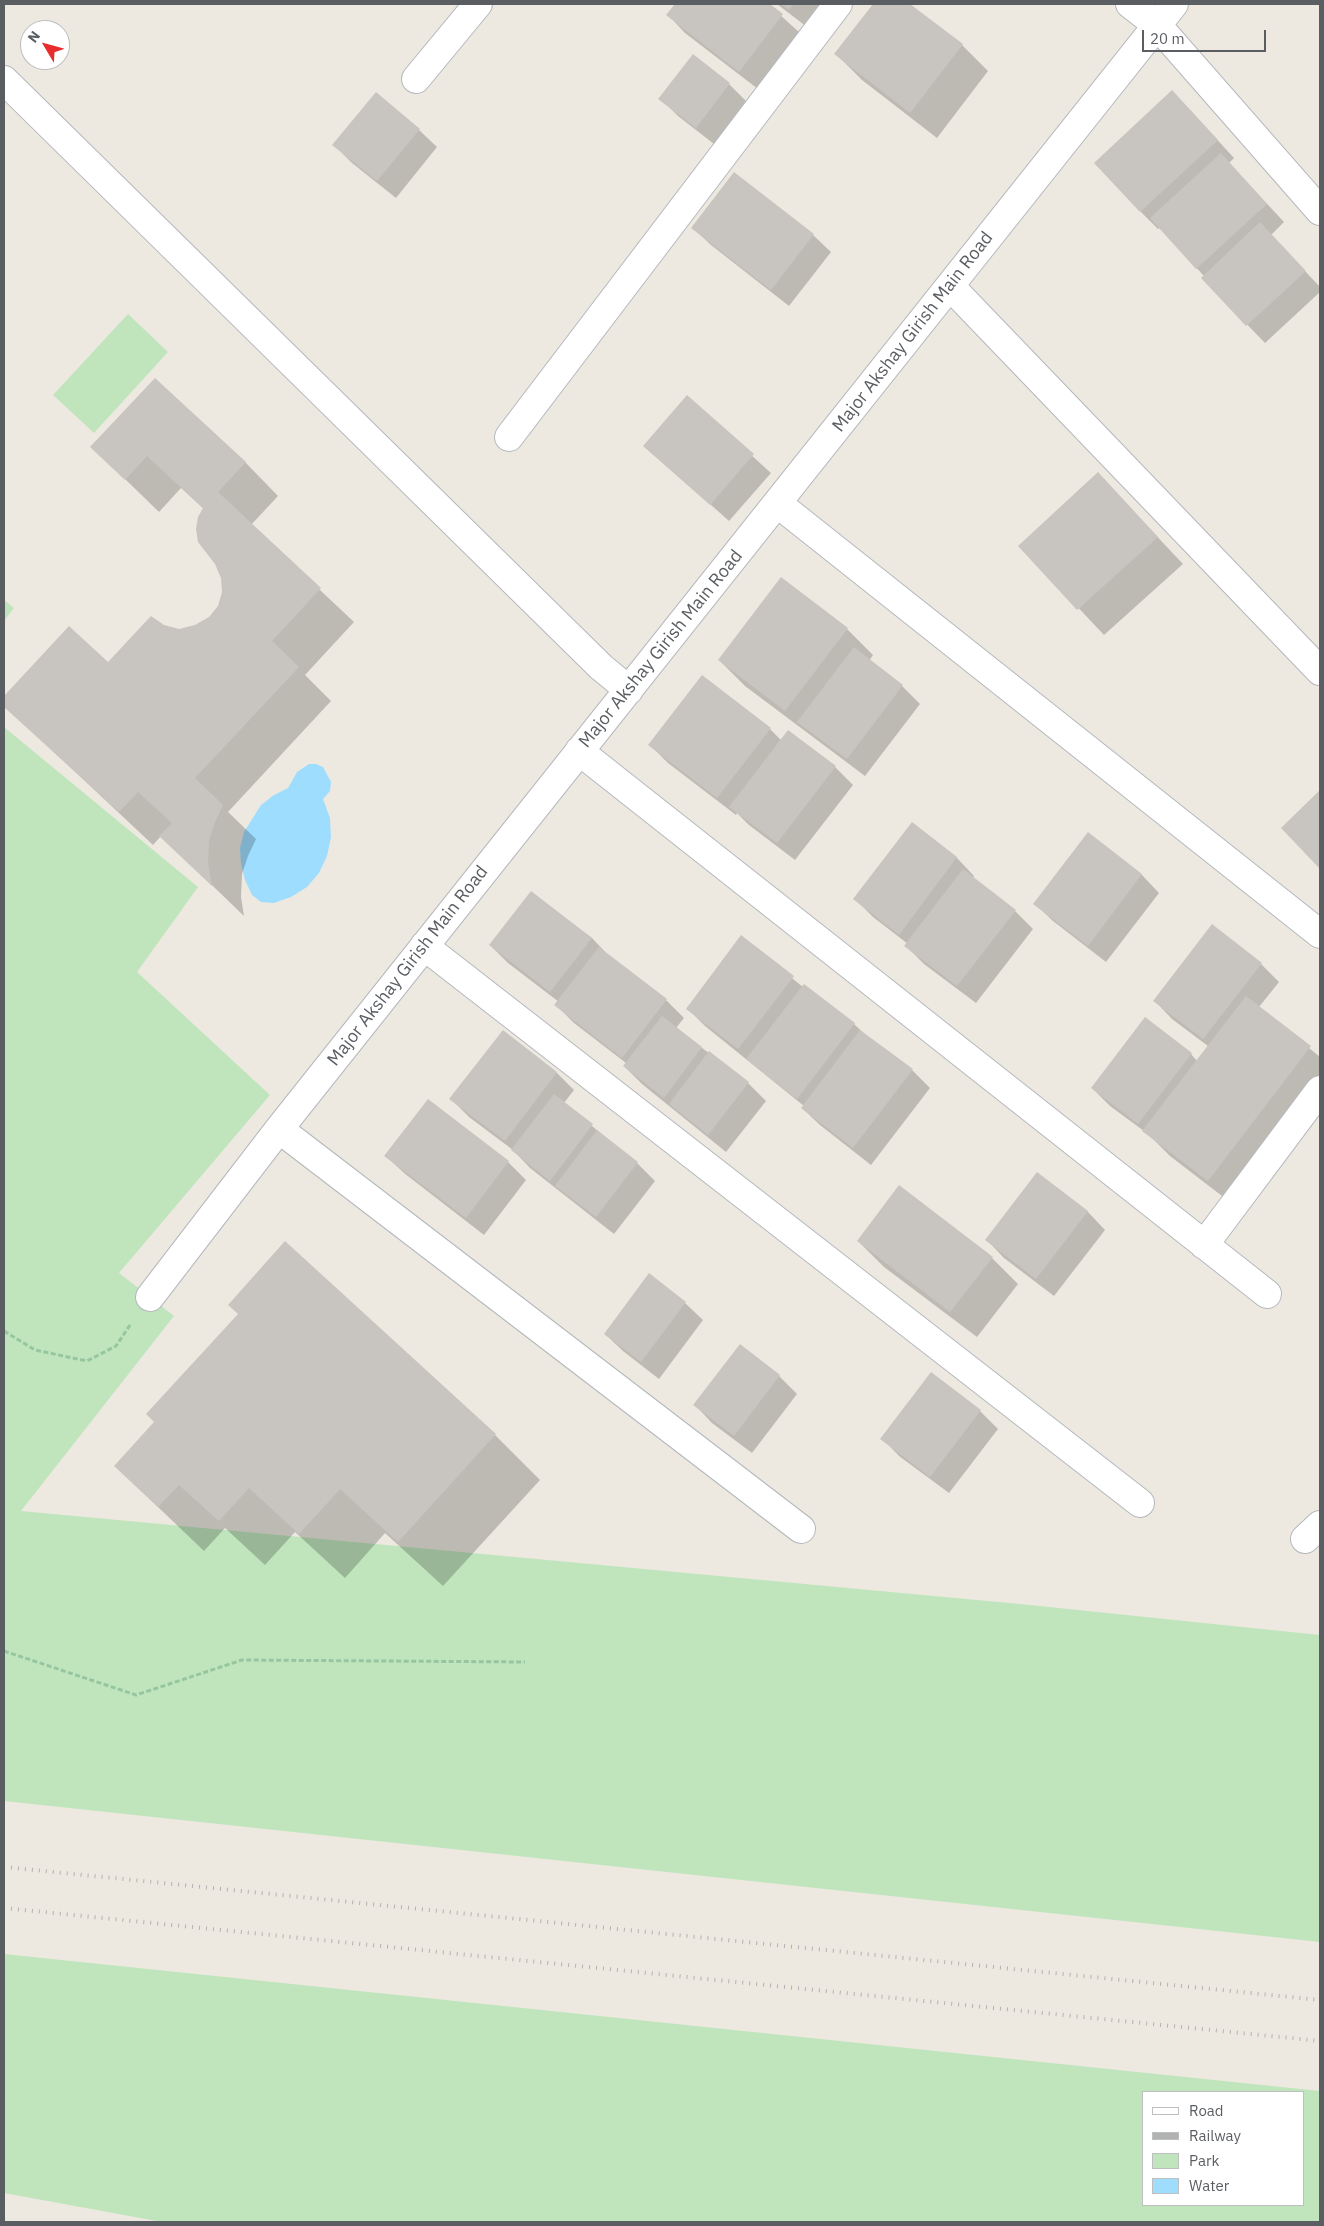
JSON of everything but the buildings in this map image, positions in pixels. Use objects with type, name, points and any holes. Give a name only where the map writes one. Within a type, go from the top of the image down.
[{"type":"street","points":[[416,79],[478,4]]},
{"type":"street","points":[[509,437],[838,4]]},
{"type":"street","points":[[1130,4],[1157,25],[1320,211]]},
{"type":"street","name":"Major Akshay Girish Main Road","points":[[150,1297],[279,1129],[1174,4]]},
{"type":"street","points":[[4,81],[601,667],[629,690]]},
{"type":"street","points":[[950,286],[1320,671]]},
{"type":"street","points":[[777,503],[1320,934]]},
{"type":"street","points":[[579,751],[1267,1294]]},
{"type":"street","points":[[424,946],[1140,1503]]},
{"type":"street","points":[[1204,1245],[1320,1090]]},
{"type":"street","points":[[279,1129],[802,1529]]},
{"type":"path","points":[[4,1331],[35,1350],[86,1361],[116,1346],[150,1297]]},
{"type":"path","points":[[4,1651],[136,1695],[242,1660],[524,1662]]},
{"type":"green space","points":[[128,314],[168,352],[94,433],[53,395]]},
{"type":"green space","points":[[4,600],[14,608],[4,621]]},
{"type":"green space","points":[[4,727],[198,887],[137,972],[270,1095],[119,1273],[174,1316],[21,1511],[1020,1604],[1320,1635],[1320,1942],[4,1801]]},
{"type":"green space","points":[[4,1954],[1320,2091],[1320,2222],[162,2222],[4,2193]]},
{"type":"water","points":[[309,764],[323,767],[331,782],[330,791],[323,799],[330,818],[331,837],[327,856],[319,873],[307,887],[291,897],[274,903],[261,902],[252,895],[245,880],[241,864],[240,848],[244,832],[261,805],[274,795],[288,788],[297,772]]},
{"type":"railway","points":[[4,1867],[1320,2000]]},
{"type":"railway","points":[[4,1908],[1320,2041]]}]
